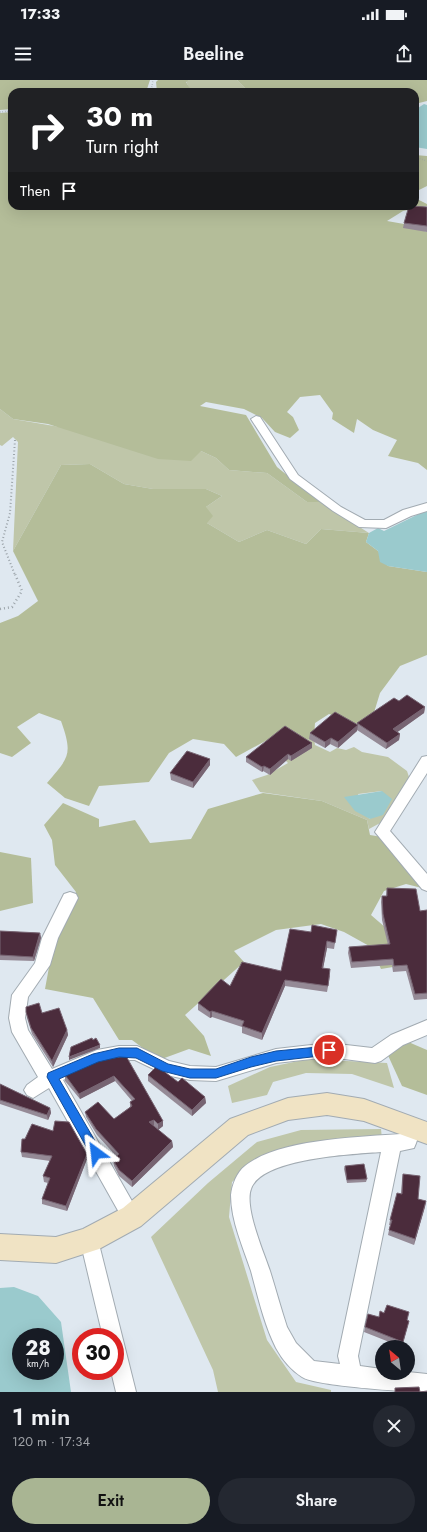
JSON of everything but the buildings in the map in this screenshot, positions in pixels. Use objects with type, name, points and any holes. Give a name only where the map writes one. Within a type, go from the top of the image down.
[{"type":"main road","points":[[0,1247],[56,1250],[89,1240],[132,1217],[239,1127],[288,1110],[327,1104],[364,1110],[410,1135]]},
{"type":"street","points":[[256,419],[294,477],[337,509],[363,524],[386,524],[407,513],[427,507]]},
{"type":"street","points":[[427,761],[382,832],[427,885]]},
{"type":"street","points":[[70,898],[50,938],[42,966],[20,995],[17,1018],[20,1032],[47,1076],[52,1077],[132,1217]]},
{"type":"street","points":[[34,1090],[52,1077],[97,1057],[119,1053],[137,1053],[166,1068],[190,1073],[216,1074],[251,1062],[276,1056],[329,1050],[375,1056],[397,1040],[427,1027]]},
{"type":"street","points":[[352,1376],[348,1356],[410,1135],[280,1157],[253,1170],[242,1186],[241,1210],[281,1337],[295,1359],[310,1371],[352,1376],[427,1384]]},
{"type":"street","points":[[89,1240],[111,1328]]},
{"type":"street","points":[[123,1380],[126,1392]]},
{"type":"path","points":[[0,610],[12,607],[22,591],[2,542],[10,513],[15,440]]},
{"type":"green space","points":[[0,80],[150,80],[147,88],[8,88],[8,109],[0,110]]},
{"type":"green space","points":[[158,80],[189,80],[186,82],[190,88],[157,88],[156,82]]},
{"type":"green space","points":[[237,80],[245,88],[189,88],[186,81]]},
{"type":"green space","points":[[237,80],[427,80],[427,101],[419,103],[419,88],[245,88]]},
{"type":"green space","points":[[8,112],[8,210],[408,210],[403,211],[387,221],[404,224],[427,232],[427,470],[418,463],[388,456],[397,440],[373,430],[357,419],[354,433],[332,419],[333,413],[320,395],[300,397],[287,412],[293,417],[299,430],[290,438],[275,432],[262,418],[244,409],[206,402],[200,406],[246,415],[277,467],[320,502],[307,502],[267,473],[229,470],[216,458],[201,451],[191,461],[158,459],[48,424],[13,419],[0,409],[0,113]]},
{"type":"green space","points":[[419,155],[427,156],[427,186],[419,190]]},
{"type":"green space","points":[[419,200],[427,204],[427,206],[419,208]]},
{"type":"green space","points":[[0,409],[13,419],[201,451],[216,458],[229,470],[267,473],[307,502],[320,502],[369,533],[321,529],[306,544],[267,530],[239,542],[207,523],[206,507],[222,496],[206,489],[153,489],[124,484],[90,464],[61,465],[13,551],[18,442],[13,437],[2,446],[0,445]]},
{"type":"green space","points":[[90,464],[124,484],[153,489],[206,489],[222,496],[206,507],[213,516],[207,523],[239,542],[267,530],[306,544],[321,529],[369,533],[366,542],[378,551],[388,566],[427,572],[427,655],[400,666],[380,693],[372,719],[360,725],[329,714],[315,723],[314,737],[304,741],[292,730],[280,733],[236,757],[224,744],[193,739],[169,753],[149,782],[99,786],[89,806],[65,798],[47,783],[60,767],[67,755],[67,741],[61,721],[39,713],[17,727],[31,743],[12,757],[0,753],[0,623],[18,616],[38,601],[13,551],[61,465]]},
{"type":"green space","points":[[314,737],[315,745],[330,752],[337,748],[346,750],[354,747],[362,752],[388,757],[407,771],[409,777],[382,822],[369,829],[367,820],[322,801],[260,792],[252,780],[267,775],[288,763],[284,759],[304,741]],"holes":[[[382,791],[370,819],[366,816],[358,794]]]},
{"type":"green space","points":[[263,793],[322,801],[367,820],[370,835],[382,837],[426,889],[406,884],[384,891],[371,915],[386,928],[393,967],[381,969],[371,947],[344,932],[321,924],[276,930],[234,951],[244,962],[185,1015],[204,1036],[211,1056],[189,1049],[159,1060],[132,1040],[119,1040],[93,998],[45,989],[54,940],[76,892],[55,865],[52,840],[44,825],[63,803],[99,819],[99,827],[135,820],[150,843],[191,839],[208,809]]},
{"type":"green space","points":[[0,852],[31,858],[33,903],[0,911]]},
{"type":"green space","points":[[406,1041],[427,1050],[427,1095],[402,1086],[386,1051]]},
{"type":"green space","points":[[308,1059],[387,1063],[394,1088],[352,1074],[306,1073],[273,1082],[267,1095],[232,1103],[228,1086],[270,1067]]},
{"type":"green space","points":[[381,1129],[382,1139],[253,1164],[232,1182],[229,1217],[267,1340],[296,1382],[331,1390],[331,1392],[218,1392],[213,1370],[151,1237],[208,1183],[257,1142],[301,1130]]},
{"type":"water","points":[[424,104],[427,105],[427,149],[419,148],[419,107]]},
{"type":"water","points":[[427,510],[427,572],[388,566],[380,562],[378,551],[366,542],[369,533],[378,528],[384,531]]},
{"type":"water","points":[[382,791],[392,799],[383,815],[370,819],[355,811],[344,797]]},
{"type":"water","points":[[14,1287],[38,1296],[61,1322],[62,1328],[12,1328],[12,1380],[64,1380],[64,1343],[71,1392],[0,1392],[0,1288]]},
{"type":"route","points":[[96,1153],[52,1077],[97,1057],[119,1053],[137,1053],[166,1068],[190,1073],[216,1074],[251,1062],[276,1056],[329,1050]]}]
